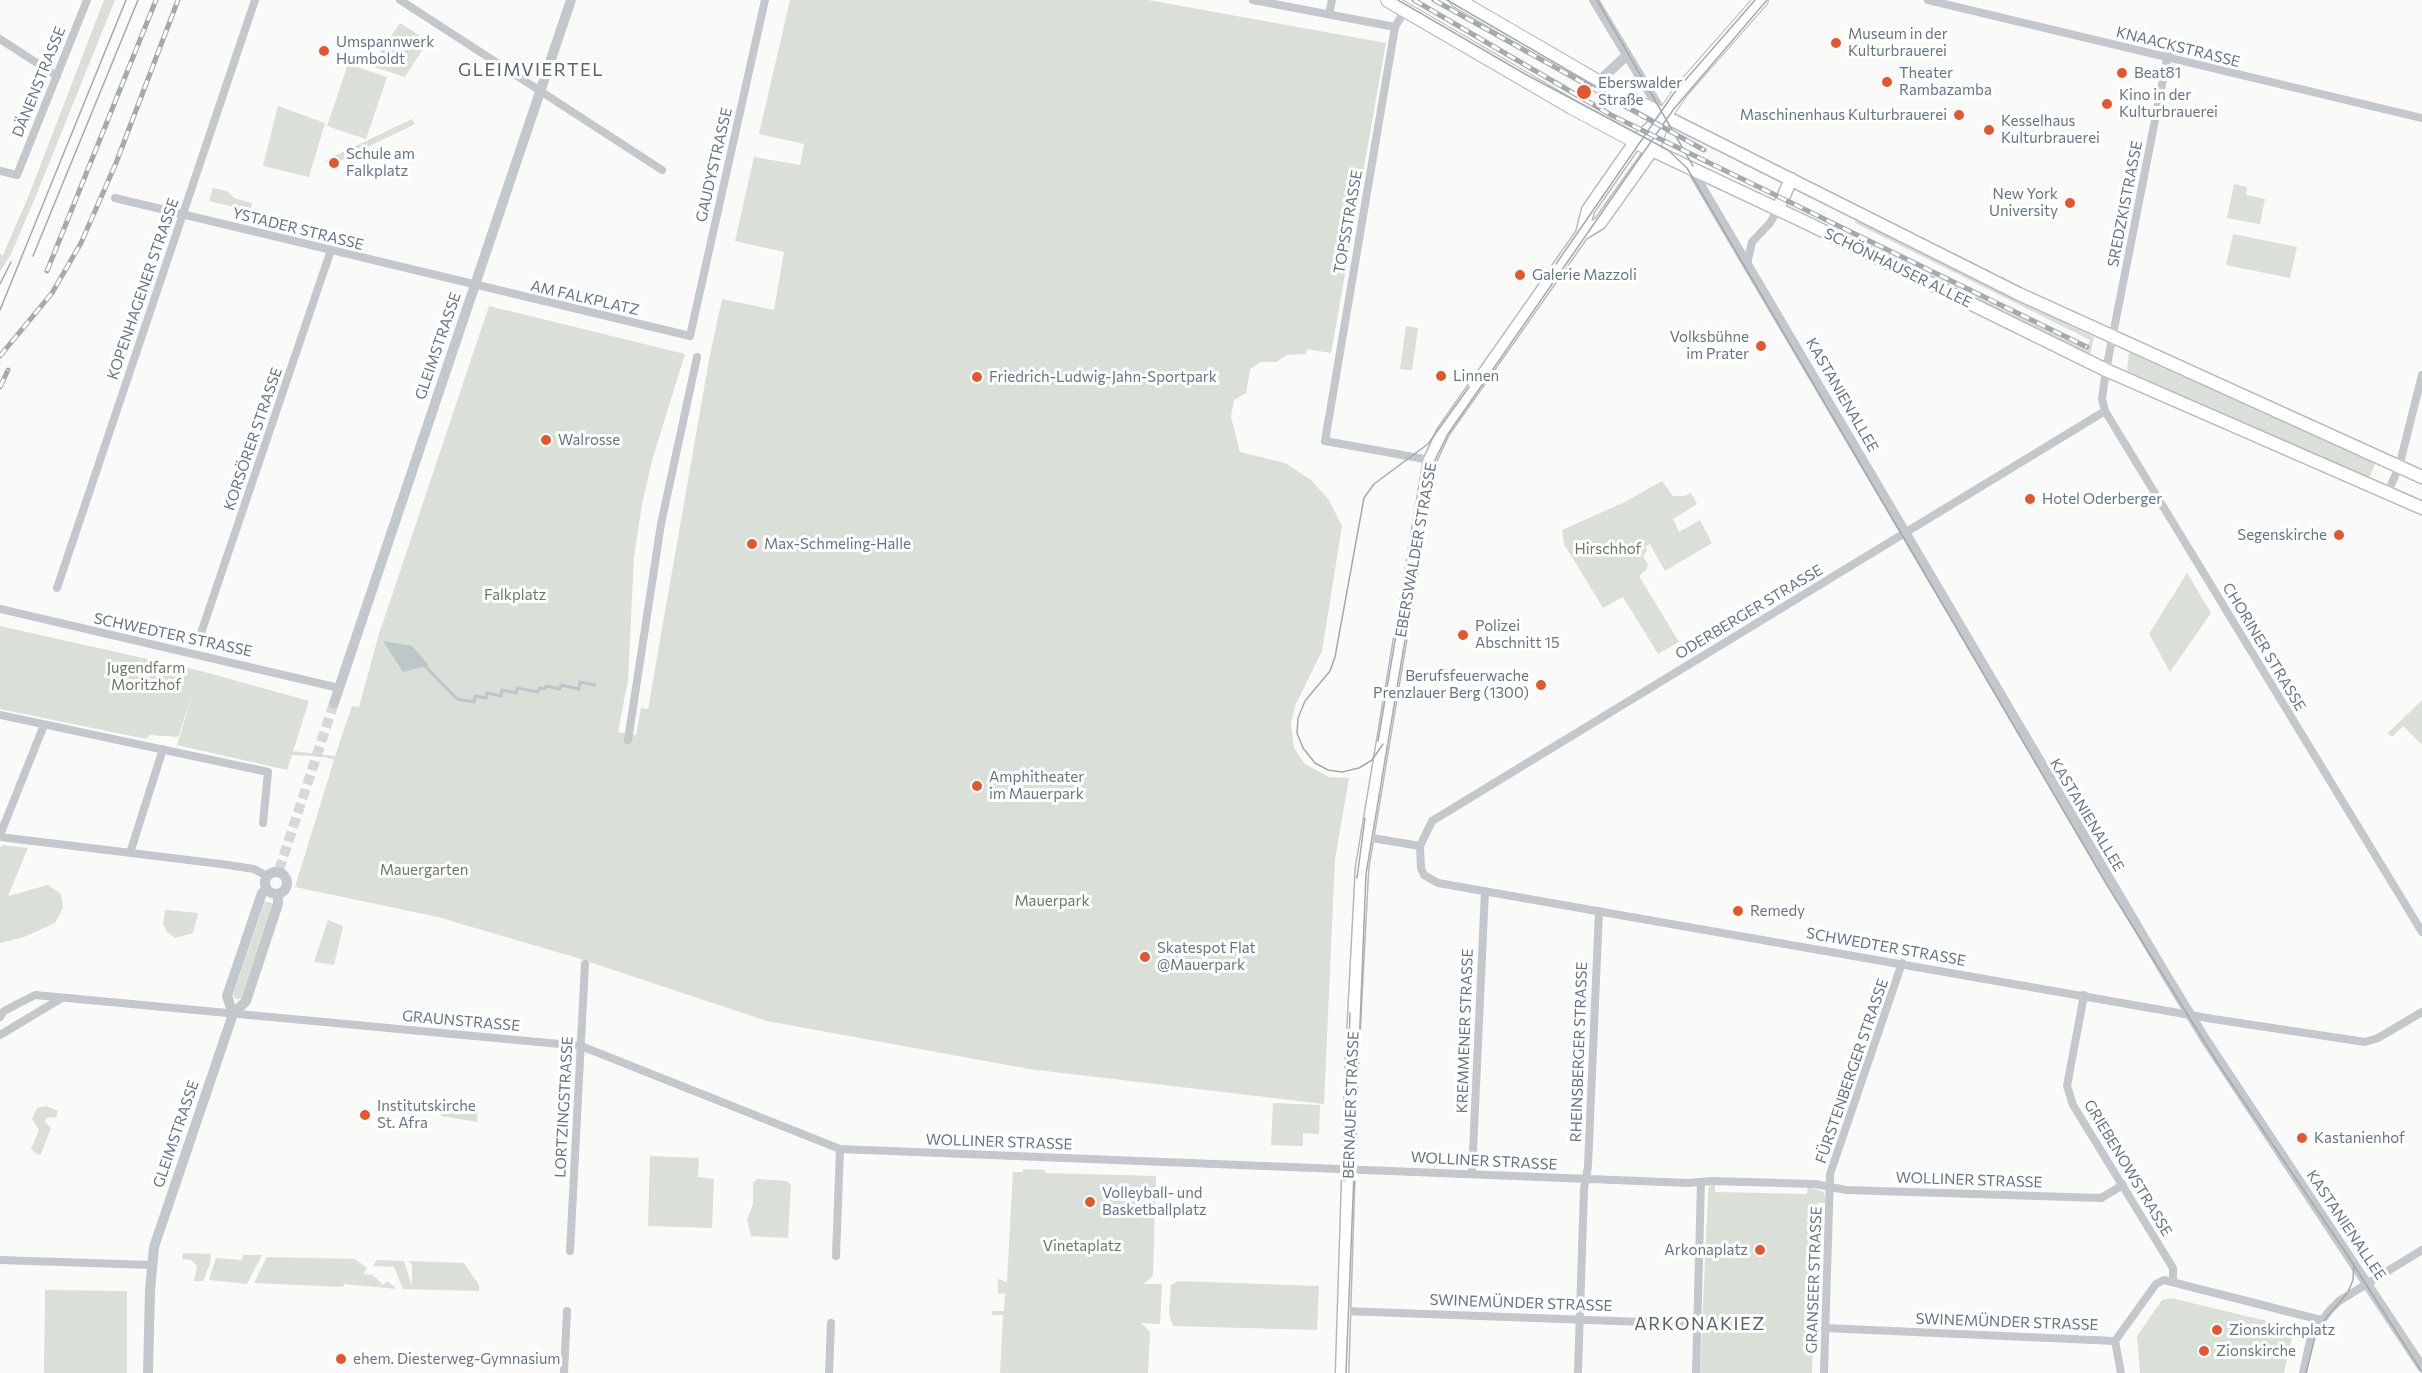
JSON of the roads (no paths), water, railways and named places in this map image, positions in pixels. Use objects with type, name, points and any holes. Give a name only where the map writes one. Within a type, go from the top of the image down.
[{"type":"main road","name":"SCHÖNHAUSER ALLEE","points":[[1388,0],[1692,171],[1778,209],[2106,370],[2422,508]]},
{"type":"main road","name":"SCHÖNHAUSER ALLEE","points":[[1456,0],[1598,82],[2010,290],[2422,477]]},
{"type":"main road","points":[[1652,150],[1664,116],[1693,76],[1761,0]]},
{"type":"main road","name":"EBERSWALDER STRASSE","points":[[1366,837],[1430,460],[1443,432],[1582,234],[1588,210],[1636,141],[1664,116]]},
{"type":"main road","name":"EBERSWALDER STRASSE","points":[[1582,234],[1600,223],[1652,150]]},
{"type":"main road","points":[[1778,209],[1791,179]]},
{"type":"main road","name":"BERNAUER STRASSE","points":[[1342,1373],[1356,952],[1366,837]]},
{"type":"street","name":"DÄNENSTRASSE","points":[[0,171],[17,175],[87,0]]},
{"type":"street","name":"KOPENHAGENER STRASSE","points":[[57,588],[255,0]]},
{"type":"street","points":[[400,0],[662,170]]},
{"type":"street","name":"GLEIMSTRASSE","points":[[334,703],[571,0]]},
{"type":"street","name":"GAUDYSTRASSE","points":[[690,336],[765,0]]},
{"type":"street","points":[[1254,0],[1395,27]]},
{"type":"street","points":[[1329,14],[1332,0]]},
{"type":"street","points":[[1594,0],[1664,116]]},
{"type":"street","name":"KNAACKSTRASSE","points":[[1928,0],[2422,118]]},
{"type":"street","name":"TOPSSTRASSE","points":[[1405,10],[1395,27],[1325,441],[1430,460]]},
{"type":"street","points":[[0,39],[57,76]]},
{"type":"street","name":"SREDZKISTRASSE","points":[[2106,370],[2167,58],[2173,43]]},
{"type":"street","points":[[1598,82],[1626,56]]},
{"type":"street","name":"KASTANIENALLEE","points":[[1692,171],[2189,1014],[2422,1367]]},
{"type":"street","name":"YSTADER STRASSE","points":[[115,198],[475,286]]},
{"type":"street","points":[[1746,265],[1752,242],[1770,223],[1778,209]]},
{"type":"street","name":"KORSÖRER STRASSE","points":[[200,636],[331,250]]},
{"type":"street","name":"AM FALKPLATZ","points":[[475,286],[690,336]]},
{"type":"street","points":[[628,740],[661,524],[697,357]]},
{"type":"street","points":[[2105,411],[2102,399],[2106,370]]},
{"type":"street","points":[[2387,494],[2399,466],[2422,375]]},
{"type":"street","name":"ODERBERGER STRASSE","points":[[1420,846],[1432,822],[2105,411]]},
{"type":"street","name":"CHORINER STRASSE","points":[[2105,411],[2422,932]]},
{"type":"street","name":"SCHWEDTER STRASSE","points":[[0,609],[339,688]]},
{"type":"street","points":[[0,715],[268,772],[263,823]]},
{"type":"street","points":[[44,724],[0,836],[254,869],[267,876]]},
{"type":"street","points":[[130,853],[163,748]]},
{"type":"street","points":[[1366,837],[1420,846]]},
{"type":"street","name":"SCHWEDTER STRASSE","points":[[1420,846],[1421,868],[1431,881],[2189,1014],[2365,1041],[2378,1038],[2422,1012]]},
{"type":"street","name":"GLEIMSTRASSE","points":[[148,1373],[151,1265],[158,1234],[233,1014],[246,1001],[278,904],[278,894],[285,890],[287,883],[285,876],[279,871],[267,876],[265,883],[267,890],[262,893],[227,996],[233,1014]]},
{"type":"street","points":[[267,890],[278,894]]},
{"type":"street","name":"KREMMENER STRASSE","points":[[1472,1173],[1485,891]]},
{"type":"street","name":"RHEINSBERGER STRASSE","points":[[1578,1373],[1599,911]]},
{"type":"street","name":"FÜRSTENBERGER STRASSE","points":[[1830,1187],[1830,1174],[1902,963]]},
{"type":"street","name":"LORTZINGSTRASSE","points":[[570,1251],[585,964]]},
{"type":"street","name":"GRIEBENOWSTRASSE","points":[[2084,995],[2067,1086],[2073,1105],[2173,1268],[2173,1282]]},
{"type":"street","name":"GRAUNSTRASSE","points":[[0,1017],[4,1011],[30,996],[581,1046],[840,1149]]},
{"type":"street","points":[[0,1035],[60,999]]},
{"type":"street","points":[[836,1256],[840,1149]]},
{"type":"street","name":"WOLLINER STRASSE","points":[[840,1149],[1586,1179],[1815,1184],[1846,1190],[2101,1198],[2123,1185]]},
{"type":"street","points":[[1696,1373],[1701,1182]]},
{"type":"street","name":"GRANSEER STRASSE","points":[[1824,1373],[1830,1187]]},
{"type":"street","points":[[2303,1373],[2311,1336],[2321,1320],[2339,1301],[2422,1250]]},
{"type":"street","points":[[0,1260],[151,1265]]},
{"type":"street","points":[[2121,1373],[2115,1341],[2156,1284],[2164,1280],[2321,1320]]},
{"type":"street","points":[[564,1373],[567,1311]]},
{"type":"street","name":"SWINEMÜNDER STRASSE","points":[[1344,1311],[1697,1324]]},
{"type":"street","points":[[829,1373],[831,1323]]},
{"type":"street","name":"SWINEMÜNDER STRASSE","points":[[1825,1328],[2115,1341]]},
{"type":"waterway","points":[[425,666],[457,699],[474,702],[475,696],[486,698],[487,693],[501,696],[502,690],[516,693],[517,688],[538,692],[539,688],[545,689],[546,686],[560,689],[561,685],[579,689],[580,682],[595,685]]},
{"type":"tunnel","points":[[279,870],[334,703]]},
{"type":"tram line","points":[[0,310],[126,0]]},
{"type":"tram line","points":[[33,256],[138,0]]},
{"type":"tram line","points":[[1398,0],[1525,74],[1668,150],[1687,168],[2107,885],[2217,1062],[2346,1253],[2422,1372]]},
{"type":"tram line","points":[[1447,0],[1662,125]]},
{"type":"tram line","points":[[1597,0],[1693,166]]},
{"type":"tram line","points":[[1556,264],[1674,93],[1755,0]]},
{"type":"tram line","points":[[1346,1373],[1366,874],[1435,460],[1448,434],[1673,110],[1767,0]]},
{"type":"tram line","points":[[0,284],[11,262]]},
{"type":"tram line","points":[[1383,744],[1372,760],[1359,768],[1342,772],[1328,770],[1315,763],[1303,748],[1297,733],[1298,718],[1305,701],[1330,671],[1335,657],[1364,498],[1374,484],[1428,444],[1469,387]]},
{"type":"tram line","points":[[1378,741],[1407,570]]},
{"type":"tram line","points":[[1357,878],[1365,818]]},
{"type":"tram line","points":[[1344,1181],[1350,1013]]},
{"type":"tram line","points":[[2306,1373],[2317,1329],[2348,1292],[2353,1280],[2354,1264]]},
{"type":"railway","points":[[47,271],[156,0]]},
{"type":"railway","points":[[0,356],[52,293],[81,243],[116,163],[178,0]]},
{"type":"railway","points":[[1414,0],[1611,115],[2087,347]]},
{"type":"railway","points":[[1434,0],[1704,150]]},
{"type":"railway","points":[[0,387],[8,370]]},
{"type":"place","name":"Museum in der Kulturbrauerei","points":[[1836,43]]},
{"type":"place","name":"Umspannwerk Humboldt","points":[[324,51]]},
{"type":"place","name":"Beat81","points":[[2122,73]]},
{"type":"place","name":"Theater Rambazamba","points":[[1887,82]]},
{"type":"place","name":"Eberswalder Straße","points":[[1584,92]]},
{"type":"place","name":"Kino in der Kulturbrauerei","points":[[2107,104]]},
{"type":"place","name":"Maschinenhaus Kulturbrauerei","points":[[1959,115]]},
{"type":"place","name":"Kesselhaus Kulturbrauerei","points":[[1989,130]]},
{"type":"place","name":"Schule am Falkplatz","points":[[334,163]]},
{"type":"place","name":"New York University","points":[[2070,203]]},
{"type":"place","name":"Galerie Mazzoli","points":[[1520,275]]},
{"type":"place","name":"Volksbühne im Prater","points":[[1761,346]]},
{"type":"place","name":"Linnen","points":[[1441,376]]},
{"type":"place","name":"Friedrich-Ludwig-Jahn-Sportpark","points":[[977,377]]},
{"type":"place","name":"Walrosse","points":[[546,440]]},
{"type":"place","name":"Hotel Oderberger","points":[[2030,499]]},
{"type":"place","name":"Segenskirche","points":[[2339,535]]},
{"type":"place","name":"Max-Schmeling-Halle","points":[[752,544]]},
{"type":"place","name":"Polizei Abschnitt 15","points":[[1463,635]]},
{"type":"place","name":"Berufsfeuerwache Prenzlauer Berg (1300)","points":[[1541,685]]},
{"type":"place","name":"Amphitheater im Mauerpark","points":[[977,786]]},
{"type":"place","name":"Remedy","points":[[1738,911]]},
{"type":"place","name":"Skatespot Flat @Mauerpark","points":[[1145,957]]},
{"type":"place","name":"Institutskirche St. Afra","points":[[365,1115]]},
{"type":"place","name":"Kastanienhof","points":[[2302,1138]]},
{"type":"place","name":"Volleyball- und Basketballplatz","points":[[1090,1202]]},
{"type":"place","name":"Arkonaplatz","points":[[1760,1250]]},
{"type":"place","name":"Zionskirchplatz","points":[[2217,1330]]},
{"type":"place","name":"Zionskirche","points":[[2204,1351]]},
{"type":"place","name":"ehem. Diesterweg-Gymnasium","points":[[341,1359]]},
{"type":"district","name":"GLEIMVIERTEL","points":[[531,70]]},
{"type":"district","name":"ARKONAKIEZ","points":[[1700,1324]]},
{"type":"park label","name":"Hirschhof","points":[[1608,549]]},
{"type":"park label","name":"Falkplatz","points":[[515,595]]},
{"type":"park label","name":"Jugendfarm Moritzhof","points":[[146,676]]},
{"type":"park label","name":"Mauergarten","points":[[424,870]]},
{"type":"park label","name":"Mauerpark","points":[[1052,901]]},
{"type":"park label","name":"Vinetaplatz","points":[[1082,1246]]}]
